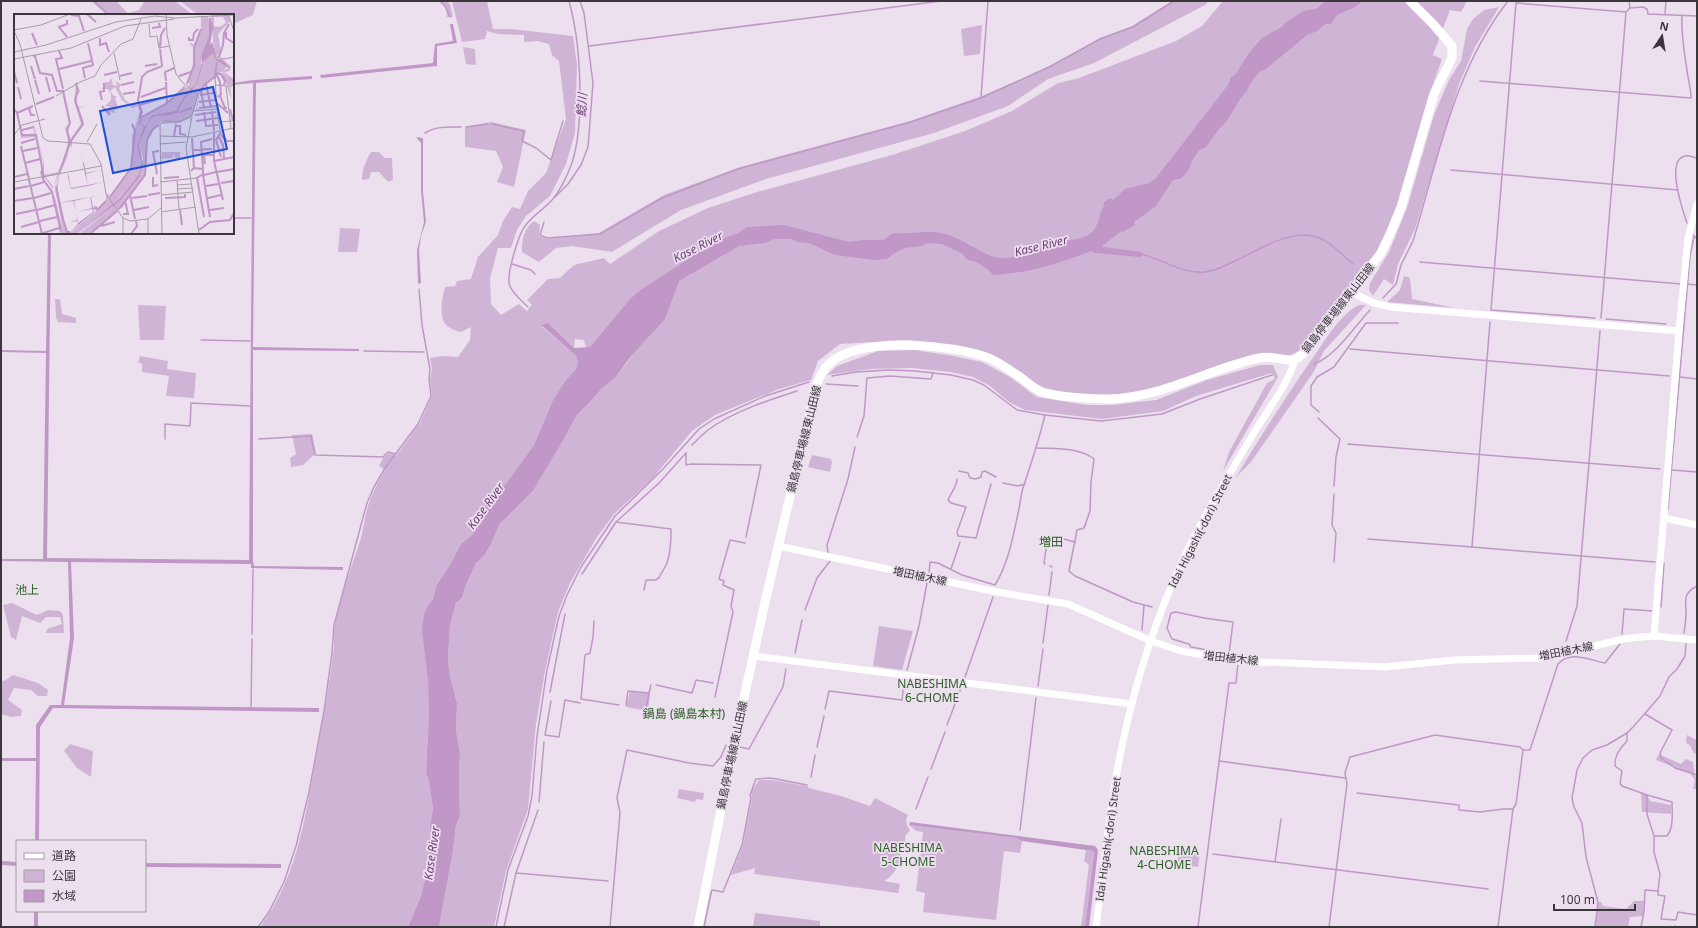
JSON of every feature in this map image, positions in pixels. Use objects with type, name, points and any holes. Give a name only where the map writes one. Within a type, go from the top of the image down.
[{"type":"main road","name":"鍋島停車場線東山田線","points":[[698,927],[734,743],[778,546],[818,380],[830,363],[840,357],[867,348],[893,345],[920,346],[963,351],[988,358],[1004,366],[1042,392],[1088,399],[1110,399],[1155,393],[1206,374],[1261,357],[1295,360],[1303,354],[1381,253],[1398,213],[1434,94],[1452,58],[1452,46],[1410,1]]},
{"type":"street","points":[[1654,636],[1670,423],[1688,238],[1697,204]]},
{"type":"street","points":[[1350,292],[1374,303],[1390,307],[1679,331]]},
{"type":"street","name":"Idai Higashi(-dori) Street","points":[[1096,927],[1113,796],[1132,704],[1151,641],[1173,582],[1194,539],[1219,491],[1269,407],[1290,376],[1295,360]]},
{"type":"street","points":[[1664,518],[1697,525]]},
{"type":"street","name":"増田植木線","points":[[778,546],[997,592],[1068,604],[1151,641],[1181,651],[1236,661],[1385,667],[1454,660],[1539,658],[1558,655],[1623,638],[1654,636],[1697,640]]},
{"type":"street","points":[[754,656],[1132,704]]},
{"type":"green space","points":[[91,1],[116,1],[128,13],[139,10],[145,1],[175,1],[192,14],[106,14]]},
{"type":"green space","points":[[180,1],[257,1],[253,15],[234,24],[234,14],[197,14]]},
{"type":"green space","points":[[439,1],[447,1],[450,4],[453,17],[447,17],[446,8]]},
{"type":"green space","points":[[452,1],[487,1],[493,29],[511,29],[573,36],[577,65],[575,133],[566,164],[550,196],[526,216],[517,230],[511,248],[498,248],[490,278],[491,304],[501,315],[519,304],[527,311],[532,305],[527,300],[548,279],[560,278],[574,265],[604,258],[610,264],[659,231],[708,208],[757,192],[892,155],[965,131],[1012,111],[1058,83],[1079,78],[1176,41],[1202,26],[1223,1],[1467,1],[1461,12],[1450,10],[1433,55],[1442,59],[1426,104],[1401,195],[1387,232],[1373,258],[1300,350],[1289,356],[1266,353],[1156,390],[1091,396],[1047,390],[966,347],[910,340],[840,344],[818,361],[811,380],[779,389],[715,415],[692,431],[652,479],[614,514],[597,537],[570,583],[558,612],[545,671],[536,724],[528,809],[506,871],[494,927],[439,927],[453,851],[456,825],[460,816],[460,754],[456,730],[457,703],[450,677],[448,660],[450,625],[456,603],[462,598],[476,563],[484,556],[499,525],[533,491],[577,415],[602,388],[615,378],[631,356],[629,300],[590,347],[586,348],[584,340],[575,339],[574,348],[547,322],[542,327],[576,356],[578,362],[576,369],[565,381],[553,400],[534,445],[506,485],[490,497],[477,519],[473,534],[461,544],[436,586],[433,599],[428,605],[429,713],[426,773],[429,781],[433,809],[430,825],[431,843],[429,863],[421,896],[408,927],[260,927],[282,891],[290,871],[302,831],[327,698],[334,651],[334,629],[337,614],[361,538],[369,503],[385,470],[379,466],[383,458],[389,453],[396,456],[420,423],[432,396],[430,379],[432,369],[430,358],[442,356],[458,357],[470,340],[471,327],[461,332],[450,328],[443,320],[442,309],[445,287],[455,286],[457,281],[471,279],[478,257],[498,235],[503,221],[512,207],[520,209],[528,191],[546,173],[566,119],[559,61],[552,55],[549,44],[537,41],[524,42],[524,35],[498,34],[487,31],[485,39],[462,42]]},
{"type":"green space","points":[[1172,1],[1209,1],[1205,5],[1094,63],[1048,79],[1008,106],[934,133],[766,179],[681,210],[612,252],[572,246],[556,248],[539,262],[522,252],[522,243],[525,231],[534,221],[540,225],[539,236],[547,239],[599,233],[664,195],[740,167],[910,121],[982,96],[1051,66],[1100,38],[1132,26]]},
{"type":"green space","points":[[1499,7],[1475,47],[1459,84],[1415,229],[1398,264],[1393,285],[1384,279],[1373,296],[1369,290],[1370,283],[1389,252],[1407,208],[1434,115],[1449,80],[1461,61],[1467,29],[1473,19],[1484,10]]},
{"type":"green space","points":[[982,25],[980,54],[964,56],[961,29]]},
{"type":"green space","points":[[463,47],[475,49],[476,65],[466,64]]},
{"type":"green space","points":[[491,122],[526,130],[514,187],[497,182],[503,167],[496,151],[465,147],[465,127]]},
{"type":"green space","points":[[371,152],[379,152],[385,158],[392,158],[393,180],[388,182],[379,172],[371,172],[369,179],[362,180],[365,165]]},
{"type":"green space","points":[[340,228],[360,229],[357,252],[338,252]]},
{"type":"green space","points":[[1404,276],[1410,278],[1412,299],[1455,308],[1387,302],[1400,290]]},
{"type":"green space","points":[[55,299],[60,299],[62,314],[76,318],[76,323],[58,322],[56,317]]},
{"type":"green space","points":[[138,305],[166,306],[164,340],[140,340]]},
{"type":"green space","points":[[1359,305],[1366,305],[1324,351],[1313,373],[1251,462],[1236,477],[1263,432],[1327,337],[1346,314]]},
{"type":"green space","points":[[915,350],[982,362],[1010,377],[1037,397],[1087,405],[1111,405],[1156,400],[1207,380],[1260,365],[1273,365],[1278,377],[1223,471],[1229,452],[1267,383],[1275,379],[1272,373],[1196,396],[1163,411],[1102,419],[1025,410],[1009,402],[990,386],[973,377],[951,372],[912,368],[870,369],[827,375],[837,366],[878,351]]},
{"type":"green space","points":[[140,356],[168,361],[167,369],[196,373],[194,398],[166,396],[169,376],[142,372],[142,364],[138,362]]},
{"type":"green space","points":[[312,434],[316,453],[303,465],[291,467],[290,458],[296,454],[292,435]]},
{"type":"green space","points":[[812,455],[831,459],[832,462],[830,472],[808,467]]},
{"type":"green space","points":[[12,603],[37,615],[48,610],[60,611],[63,615],[64,633],[46,633],[47,629],[62,624],[60,617],[46,617],[40,623],[22,616],[16,640],[11,637],[3,605]]},
{"type":"green space","points":[[879,626],[913,631],[902,670],[873,666]]},
{"type":"green space","points":[[13,675],[38,683],[48,690],[47,696],[38,696],[31,690],[14,688],[8,700],[22,710],[21,716],[11,717],[1,714],[1,681],[4,681]]},
{"type":"green space","points":[[630,691],[650,694],[648,711],[626,707]]},
{"type":"green space","points":[[1687,735],[1697,740],[1697,752],[1694,754],[1690,745],[1686,743]]},
{"type":"green space","points":[[70,744],[93,751],[91,777],[77,768],[64,751]]},
{"type":"green space","points":[[1658,755],[1681,764],[1686,759],[1693,762],[1695,776],[1697,778],[1696,789],[1693,789],[1695,780],[1690,773],[1656,760]]},
{"type":"green space","points":[[759,780],[772,780],[807,786],[809,788],[841,796],[870,806],[875,798],[908,815],[906,823],[910,830],[905,836],[906,848],[902,848],[899,863],[895,871],[884,881],[900,884],[898,893],[754,874],[755,868],[731,875],[743,845],[752,798],[751,792]]},
{"type":"green space","points":[[679,789],[704,793],[703,800],[696,799],[695,802],[677,798]]},
{"type":"green space","points":[[1641,793],[1647,795],[1650,801],[1671,805],[1671,814],[1642,812]]},
{"type":"green space","points":[[909,825],[1016,838],[1022,841],[1020,853],[1004,851],[996,920],[923,912],[925,893],[916,891],[923,832],[916,831]]},
{"type":"green space","points":[[1086,850],[1093,851],[1094,854],[1085,927],[1081,927],[1089,865],[1084,861]]},
{"type":"green space","points":[[1179,851],[1200,853],[1198,867],[1177,865]]},
{"type":"green space","points":[[1634,901],[1644,901],[1643,916],[1630,917],[1628,927],[1595,927],[1598,902],[1601,902],[1603,906],[1626,909]]},
{"type":"green space","points":[[755,913],[820,921],[820,927],[753,927]]},
{"type":"water","name":"Kase River","points":[[1326,1],[1363,1],[1355,7],[1337,15],[1331,24],[1325,24],[1317,31],[1307,35],[1266,69],[1259,72],[1227,121],[1206,147],[1199,150],[1191,163],[1190,168],[1182,178],[1173,180],[1156,206],[1134,222],[1135,225],[1123,232],[1122,231],[1103,245],[1103,247],[1142,252],[1141,257],[1094,253],[1091,251],[1043,267],[993,275],[981,265],[974,261],[967,260],[963,254],[942,244],[926,243],[922,246],[905,248],[887,259],[874,260],[835,255],[809,243],[798,242],[791,239],[775,239],[765,243],[739,246],[679,281],[665,319],[631,356],[615,378],[602,388],[577,415],[533,491],[499,525],[484,556],[476,563],[462,598],[456,603],[450,625],[448,660],[450,677],[457,703],[456,730],[460,754],[460,816],[456,825],[453,851],[439,927],[408,927],[421,896],[429,863],[431,843],[430,825],[433,809],[429,781],[426,773],[429,713],[428,680],[422,630],[424,615],[428,605],[433,599],[436,586],[461,544],[473,534],[477,519],[490,497],[506,484],[534,445],[553,400],[565,381],[576,369],[578,362],[576,356],[542,326],[547,322],[574,348],[590,347],[629,300],[642,289],[693,256],[727,237],[739,233],[747,227],[784,225],[849,242],[883,240],[893,233],[935,232],[954,237],[991,256],[999,258],[1015,257],[1056,243],[1085,237],[1095,228],[1104,206],[1104,202],[1110,198],[1113,200],[1125,189],[1149,183],[1156,178],[1228,85],[1231,77],[1235,75],[1249,53],[1262,38],[1282,27],[1285,23],[1303,11],[1316,9]]},
{"type":"water","points":[[450,24],[453,24],[457,43],[437,46],[437,66],[321,78],[320,75],[433,63],[435,44],[453,41]]},
{"type":"water","points":[[312,76],[312,79],[256,83],[253,347],[359,349],[359,351],[253,350],[253,561],[254,566],[343,567],[343,570],[251,568],[251,564],[71,562],[74,638],[64,705],[319,708],[319,712],[53,708],[40,727],[39,840],[35,840],[36,761],[1,761],[1,758],[36,758],[36,725],[50,705],[61,705],[70,638],[68,562],[1,561],[1,559],[43,559],[46,353],[1,352],[1,350],[46,351],[48,234],[51,234],[47,558],[249,560],[253,83],[234,85],[234,83]]},
{"type":"water","points":[[416,137],[423,138],[423,191],[426,222],[421,236],[419,250],[421,283],[418,284],[417,250],[424,222],[421,191],[421,143]]},
{"type":"water","points":[[910,822],[1095,846],[1098,850],[1089,927],[1085,927],[1094,854],[1093,851],[1022,841],[1016,838],[909,825]]},
{"type":"water","points":[[1,861],[16,862],[16,866],[1,865]]},
{"type":"water","points":[[146,863],[281,864],[281,868],[146,867]]},
{"type":"water","points":[[34,912],[38,912],[38,927],[34,927]]},
{"type":"waterway","points":[[94,1],[108,14]]},
{"type":"waterway","points":[[440,1],[445,6],[450,17]]},
{"type":"waterway","points":[[528,307],[515,295],[510,286],[509,274],[513,256],[519,237],[525,226],[552,200],[561,187],[572,163],[578,139],[580,106],[579,61],[575,25],[569,1]]},
{"type":"waterway","name":"鯰川","points":[[555,197],[568,184],[581,165],[588,147],[593,83],[584,13],[580,1]]},
{"type":"waterway","points":[[589,46],[941,1]]},
{"type":"waterway","points":[[981,97],[988,1]]},
{"type":"waterway","points":[[544,222],[540,235],[547,238],[600,234],[662,198],[738,169],[911,122],[981,98],[1051,66],[1100,39],[1133,27],[1174,1]]},
{"type":"waterway","points":[[1383,298],[1396,284],[1401,265],[1413,241],[1440,147],[1461,86],[1474,56],[1489,28],[1508,1]]},
{"type":"waterway","points":[[1601,318],[1626,12],[1630,8],[1629,1]]},
{"type":"waterway","points":[[1665,14],[1666,1]]},
{"type":"waterway","points":[[1595,318],[1491,310],[1516,3],[1626,12]]},
{"type":"waterway","points":[[1630,8],[1643,7],[1647,9],[1648,14],[1697,16]]},
{"type":"waterway","points":[[1480,81],[1691,98],[1683,43],[1682,16]]},
{"type":"waterway","points":[[492,124],[524,131],[522,141],[536,148],[551,160],[563,121]]},
{"type":"waterway","points":[[466,127],[488,124]]},
{"type":"waterway","points":[[425,133],[438,128],[461,127]]},
{"type":"waterway","points":[[1687,223],[1679,198],[1676,166],[1679,160],[1685,156],[1697,158]]},
{"type":"waterway","points":[[1451,170],[1678,190]]},
{"type":"waterway","points":[[234,218],[251,218]]},
{"type":"waterway","points":[[1141,254],[1180,269],[1205,272],[1222,267],[1284,238],[1307,235],[1319,238],[1330,244],[1353,264]]},
{"type":"waterway","points":[[1693,235],[1697,239]]},
{"type":"waterway","points":[[1668,509],[1690,256],[1694,237]]},
{"type":"waterway","points":[[1420,262],[1681,284]]},
{"type":"waterway","points":[[512,264],[531,270],[535,274]]},
{"type":"waterway","points":[[1687,284],[1697,285]]},
{"type":"waterway","points":[[258,927],[269,912],[284,882],[296,846],[309,792],[324,711],[332,653],[334,625],[367,503],[385,468],[418,424],[431,396],[429,379],[430,369],[422,325],[419,289]]},
{"type":"waterway","points":[[1314,364],[1322,360],[1337,348],[1370,310]]},
{"type":"waterway","points":[[1606,319],[1666,324]]},
{"type":"waterway","points":[[1490,322],[1472,547],[1655,562]]},
{"type":"waterway","points":[[1319,412],[1311,405],[1311,386],[1317,377],[1334,367],[1366,323],[1398,323]]},
{"type":"waterway","points":[[1566,641],[1577,606],[1600,331]]},
{"type":"waterway","points":[[201,340],[250,341]]},
{"type":"waterway","points":[[1350,349],[1669,376]]},
{"type":"waterway","points":[[364,351],[424,352]]},
{"type":"waterway","points":[[832,376],[856,372],[888,370],[951,375],[973,380],[984,385],[1017,410],[1045,415],[1101,421],[1162,414],[1200,399],[1272,375]]},
{"type":"waterway","points":[[857,437],[864,416],[867,378],[890,376],[931,379],[933,373]]},
{"type":"waterway","points":[[1680,377],[1697,379]]},
{"type":"waterway","points":[[496,927],[508,870],[528,816],[532,796],[537,736],[547,670],[559,616],[567,595],[581,567],[615,516],[663,469],[699,429],[714,419],[765,396],[809,382]]},
{"type":"waterway","points":[[826,384],[858,386]]},
{"type":"waterway","points":[[692,445],[708,430],[739,412],[797,391]]},
{"type":"waterway","points":[[165,439],[165,424],[190,426],[191,403],[250,406]]},
{"type":"waterway","points":[[929,573],[930,562],[938,563],[962,575],[995,585],[1004,567],[1010,548],[1022,491],[1038,443],[1045,415]]},
{"type":"waterway","points":[[1318,418],[1340,439],[1336,457],[1334,486]]},
{"type":"waterway","points":[[259,439],[311,436],[315,455],[383,457],[388,452],[395,454]]},
{"type":"waterway","points":[[1348,444],[1660,469]]},
{"type":"waterway","points":[[828,553],[827,545],[848,479],[855,447]]},
{"type":"waterway","points":[[1037,448],[1082,452],[1094,459],[1091,482],[1090,511],[1084,528],[1077,530],[1069,571],[1075,576],[1133,602],[1152,607]]},
{"type":"waterway","points":[[686,453],[686,465],[761,465],[746,537]]},
{"type":"waterway","points":[[582,574],[616,522],[659,483],[686,453]]},
{"type":"waterway","points":[[1672,470],[1697,472]]},
{"type":"waterway","points":[[959,471],[968,473],[970,478],[976,479],[981,477],[982,472],[985,471],[996,477]]},
{"type":"waterway","points":[[957,479],[955,487],[948,500],[951,503],[966,507],[957,532],[958,536],[976,538],[991,484]]},
{"type":"waterway","points":[[1003,483],[1018,486],[1025,484]]},
{"type":"waterway","points":[[1334,494],[1332,525],[1336,533],[1334,562]]},
{"type":"waterway","points":[[616,522],[671,529],[670,549],[667,563],[659,578],[655,580],[646,580],[644,590]]},
{"type":"waterway","points":[[1045,564],[1048,536],[1050,536]]},
{"type":"waterway","points":[[1056,537],[1075,542]]},
{"type":"waterway","points":[[1368,539],[1472,547]]},
{"type":"waterway","points":[[715,697],[733,612],[731,606],[734,590],[723,585],[724,581],[719,579],[730,540],[745,543]]},
{"type":"waterway","points":[[951,569],[960,542]]},
{"type":"waterway","points":[[805,610],[817,578],[830,561]]},
{"type":"waterway","points":[[1661,607],[1664,563]]},
{"type":"waterway","points":[[252,634],[253,569]]},
{"type":"waterway","points":[[1049,595],[1052,572]]},
{"type":"waterway","points":[[907,670],[919,626],[927,583]]},
{"type":"waterway","points":[[1684,633],[1686,598],[1689,592],[1697,586]]},
{"type":"waterway","points":[[965,677],[993,597]]},
{"type":"waterway","points":[[1043,643],[1048,605]]},
{"type":"waterway","points":[[1142,630],[1144,605]]},
{"type":"waterway","points":[[1622,634],[1624,609],[1652,611]]},
{"type":"waterway","points":[[1229,654],[1191,647],[1189,644],[1172,639],[1167,628],[1171,613],[1176,612],[1233,622],[1229,654],[1239,655]]},
{"type":"waterway","points":[[550,692],[565,614]]},
{"type":"waterway","points":[[795,653],[802,620]]},
{"type":"waterway","points":[[594,621],[590,653],[585,655],[581,699],[619,705]]},
{"type":"waterway","points":[[251,708],[252,639]]},
{"type":"waterway","points":[[1329,927],[1347,784],[1345,773],[1350,757],[1435,735],[1520,747],[1523,750],[1530,750],[1558,664],[1563,660],[1574,657],[1586,658],[1605,663],[1620,644]]},
{"type":"waterway","points":[[1595,927],[1598,902],[1586,857],[1582,823],[1574,807],[1572,798],[1577,770],[1583,758],[1592,750],[1607,745],[1627,733],[1660,696],[1669,677],[1677,669],[1685,656],[1686,644]]},
{"type":"waterway","points":[[1038,686],[1043,649]]},
{"type":"waterway","points":[[1198,927],[1229,683],[1236,683],[1238,663]]},
{"type":"waterway","points":[[740,747],[749,749],[783,687],[786,669]]},
{"type":"waterway","points":[[656,685],[692,693],[696,680],[713,683]]},
{"type":"waterway","points":[[825,709],[829,691],[902,700],[904,682]]},
{"type":"waterway","points":[[626,705],[628,691],[649,693],[651,685]]},
{"type":"waterway","points":[[947,725],[961,688]]},
{"type":"waterway","points":[[646,709],[649,693]]},
{"type":"waterway","points":[[1020,830],[1036,698]]},
{"type":"waterway","points":[[551,701],[545,735],[559,737],[565,700],[580,703]]},
{"type":"waterway","points":[[1645,714],[1672,730],[1660,753],[1661,758],[1675,768],[1697,775]]},
{"type":"waterway","points":[[817,747],[824,716]]},
{"type":"waterway","points":[[931,769],[945,732]]},
{"type":"waterway","points":[[1627,733],[1627,741],[1618,752],[1615,766],[1622,771],[1620,783],[1622,786],[1647,795],[1647,814],[1654,836],[1654,852],[1660,874],[1658,891],[1645,890],[1644,911],[1641,927]]},
{"type":"waterway","points":[[539,802],[544,742]]},
{"type":"waterway","points":[[610,927],[620,813],[617,798],[627,750],[689,763],[713,766],[721,757],[726,745]]},
{"type":"waterway","points":[[1498,927],[1513,809],[1516,804],[1523,750]]},
{"type":"waterway","points":[[811,777],[815,755]]},
{"type":"waterway","points":[[1219,761],[1345,778]]},
{"type":"waterway","points":[[916,809],[928,777]]},
{"type":"waterway","points":[[704,927],[712,890],[723,892],[742,845],[751,798],[750,795],[756,779],[771,778],[807,785]]},
{"type":"waterway","points":[[1357,793],[1459,805],[1459,810],[1480,812],[1513,809]]},
{"type":"waterway","points":[[1647,795],[1672,802],[1671,829],[1667,836],[1655,836]]},
{"type":"waterway","points":[[504,927],[516,873],[538,810]]},
{"type":"waterway","points":[[1275,862],[1281,819]]},
{"type":"waterway","points":[[1213,854],[1488,889]]},
{"type":"waterway","points":[[516,873],[608,881]]},
{"type":"waterway","points":[[1658,891],[1658,895],[1665,896],[1661,919],[1676,920],[1678,912],[1697,915]]},
{"type":"district","name":"増田","points":[[1051,542]]},
{"type":"district","name":"池上","points":[[27,590]]},
{"type":"district","name":"NABESHIMA 6-CHOME","points":[[932,691]]},
{"type":"district","name":"鍋島 (鍋島本村)","points":[[684,714]]},
{"type":"district","name":"NABESHIMA 5-CHOME","points":[[908,855]]},
{"type":"district","name":"NABESHIMA 4-CHOME","points":[[1164,858]]}]
